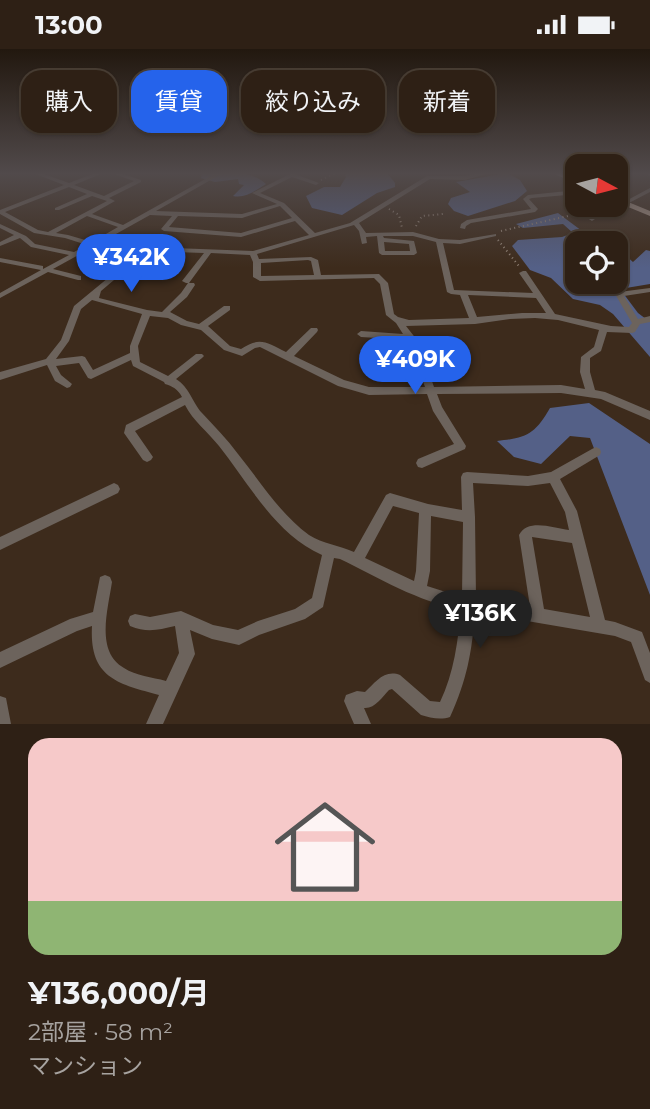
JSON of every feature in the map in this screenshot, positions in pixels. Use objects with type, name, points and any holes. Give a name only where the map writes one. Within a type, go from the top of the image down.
[{"type":"main road","points":[[628,204],[650,214]]},
{"type":"street","points":[[0,212],[19,204]]},
{"type":"street","points":[[57,209],[67,204]]},
{"type":"street","points":[[49,234],[107,204]]},
{"type":"street","points":[[0,296],[44,269],[164,204]]},
{"type":"street","points":[[149,213],[242,216],[280,204]]},
{"type":"street","points":[[283,204],[312,235]]},
{"type":"street","points":[[463,228],[469,221],[533,211],[535,209],[531,204]]},
{"type":"street","points":[[255,257],[355,222],[381,206]]},
{"type":"street","points":[[0,212],[36,232],[66,236],[137,257]]},
{"type":"street","points":[[177,213],[164,229],[170,241],[209,252],[313,259],[317,276]]},
{"type":"street","points":[[88,214],[123,227]]},
{"type":"street","points":[[50,362],[65,341],[76,308],[137,257],[170,241],[241,235],[297,218]]},
{"type":"street","points":[[355,222],[363,235],[364,243]]},
{"type":"street","points":[[0,226],[20,235],[33,246],[76,254]]},
{"type":"street","points":[[381,237],[404,233],[439,241],[460,241],[494,235]]},
{"type":"street","points":[[0,244],[20,235]]},
{"type":"street","points":[[363,235],[381,237],[412,242],[414,253],[382,253],[381,237]]},
{"type":"street","points":[[439,241],[451,292],[536,296]]},
{"type":"street","points":[[164,314],[184,295],[188,283],[209,252]]},
{"type":"street","points":[[255,257],[257,277],[260,279],[370,275],[381,278],[390,315],[411,337],[430,392],[445,423],[461,446],[422,463]]},
{"type":"street","points":[[0,260],[78,278]]},
{"type":"street","points":[[523,273],[552,316]]},
{"type":"street","points":[[97,290],[95,299],[146,313],[164,314],[201,327],[233,352],[242,353],[257,343],[288,355],[356,389],[430,392],[452,389],[540,388],[591,393],[615,400],[650,416]]},
{"type":"street","points":[[636,322],[619,294],[650,290]]},
{"type":"street","points":[[463,293],[475,321]]},
{"type":"street","points":[[201,327],[227,308]]},
{"type":"street","points":[[146,313],[134,346],[136,364],[182,388],[187,399],[272,508],[288,525],[314,545],[330,553],[341,553],[419,590],[468,604],[599,626],[637,637],[650,675]]},
{"type":"street","points":[[400,323],[552,316],[632,330],[636,322]]},
{"type":"street","points":[[636,322],[650,319]]},
{"type":"street","points":[[591,393],[585,372],[586,357],[598,349],[604,327]]},
{"type":"street","points":[[288,355],[314,330]]},
{"type":"street","points":[[361,334],[411,337]]},
{"type":"street","points":[[0,376],[50,362],[82,359],[91,375],[134,355]]},
{"type":"street","points":[[168,381],[198,356]]},
{"type":"street","points":[[419,361],[455,361]]},
{"type":"street","points":[[50,362],[58,378],[67,384]]},
{"type":"street","points":[[147,457],[129,433],[130,428],[187,399]]},
{"type":"street","points":[[363,724],[352,701],[368,701],[384,683],[394,681],[427,709],[444,711],[454,695],[468,604],[467,477],[528,481],[553,477],[596,452]]},
{"type":"street","points":[[553,477],[571,511],[599,626]]},
{"type":"street","points":[[0,544],[114,489]]},
{"type":"street","points":[[357,560],[390,499],[469,517]]},
{"type":"street","points":[[419,590],[423,571],[425,509]]},
{"type":"street","points":[[538,616],[524,535],[531,531],[577,537]]},
{"type":"street","points":[[135,621],[150,624],[181,618],[212,632],[239,638],[253,628],[302,613],[317,602],[330,553]]},
{"type":"street","points":[[105,582],[98,634],[102,654],[109,667],[120,675],[169,689]]},
{"type":"street","points":[[0,660],[75,624],[100,617]]},
{"type":"street","points":[[154,724],[187,654],[181,618]]},
{"type":"street","points":[[0,704],[3,724]]},
{"type":"path","points":[[381,206],[399,215],[404,233]]},
{"type":"path","points":[[413,234],[422,216],[443,214]]},
{"type":"path","points":[[523,273],[494,235],[523,225],[565,217]]},
{"type":"shaded area","points":[[310,204],[359,204],[342,215],[312,208]]},
{"type":"shaded area","points":[[448,204],[504,204],[468,216],[454,211]]},
{"type":"shaded area","points":[[558,213],[582,231],[571,231],[563,224],[523,228],[516,224]]},
{"type":"shaded area","points":[[565,236],[565,291],[551,278],[530,270],[512,246],[518,240]]},
{"type":"shaded area","points":[[646,250],[650,251],[650,284],[628,288],[628,258],[633,262]]},
{"type":"shaded area","points":[[568,294],[624,294],[638,313],[650,322],[650,357],[613,314],[600,305],[573,299]]},
{"type":"shaded area","points":[[589,403],[650,444],[650,595],[590,438],[570,436],[541,464],[514,457],[497,441],[529,433],[540,424],[550,408]]}]
